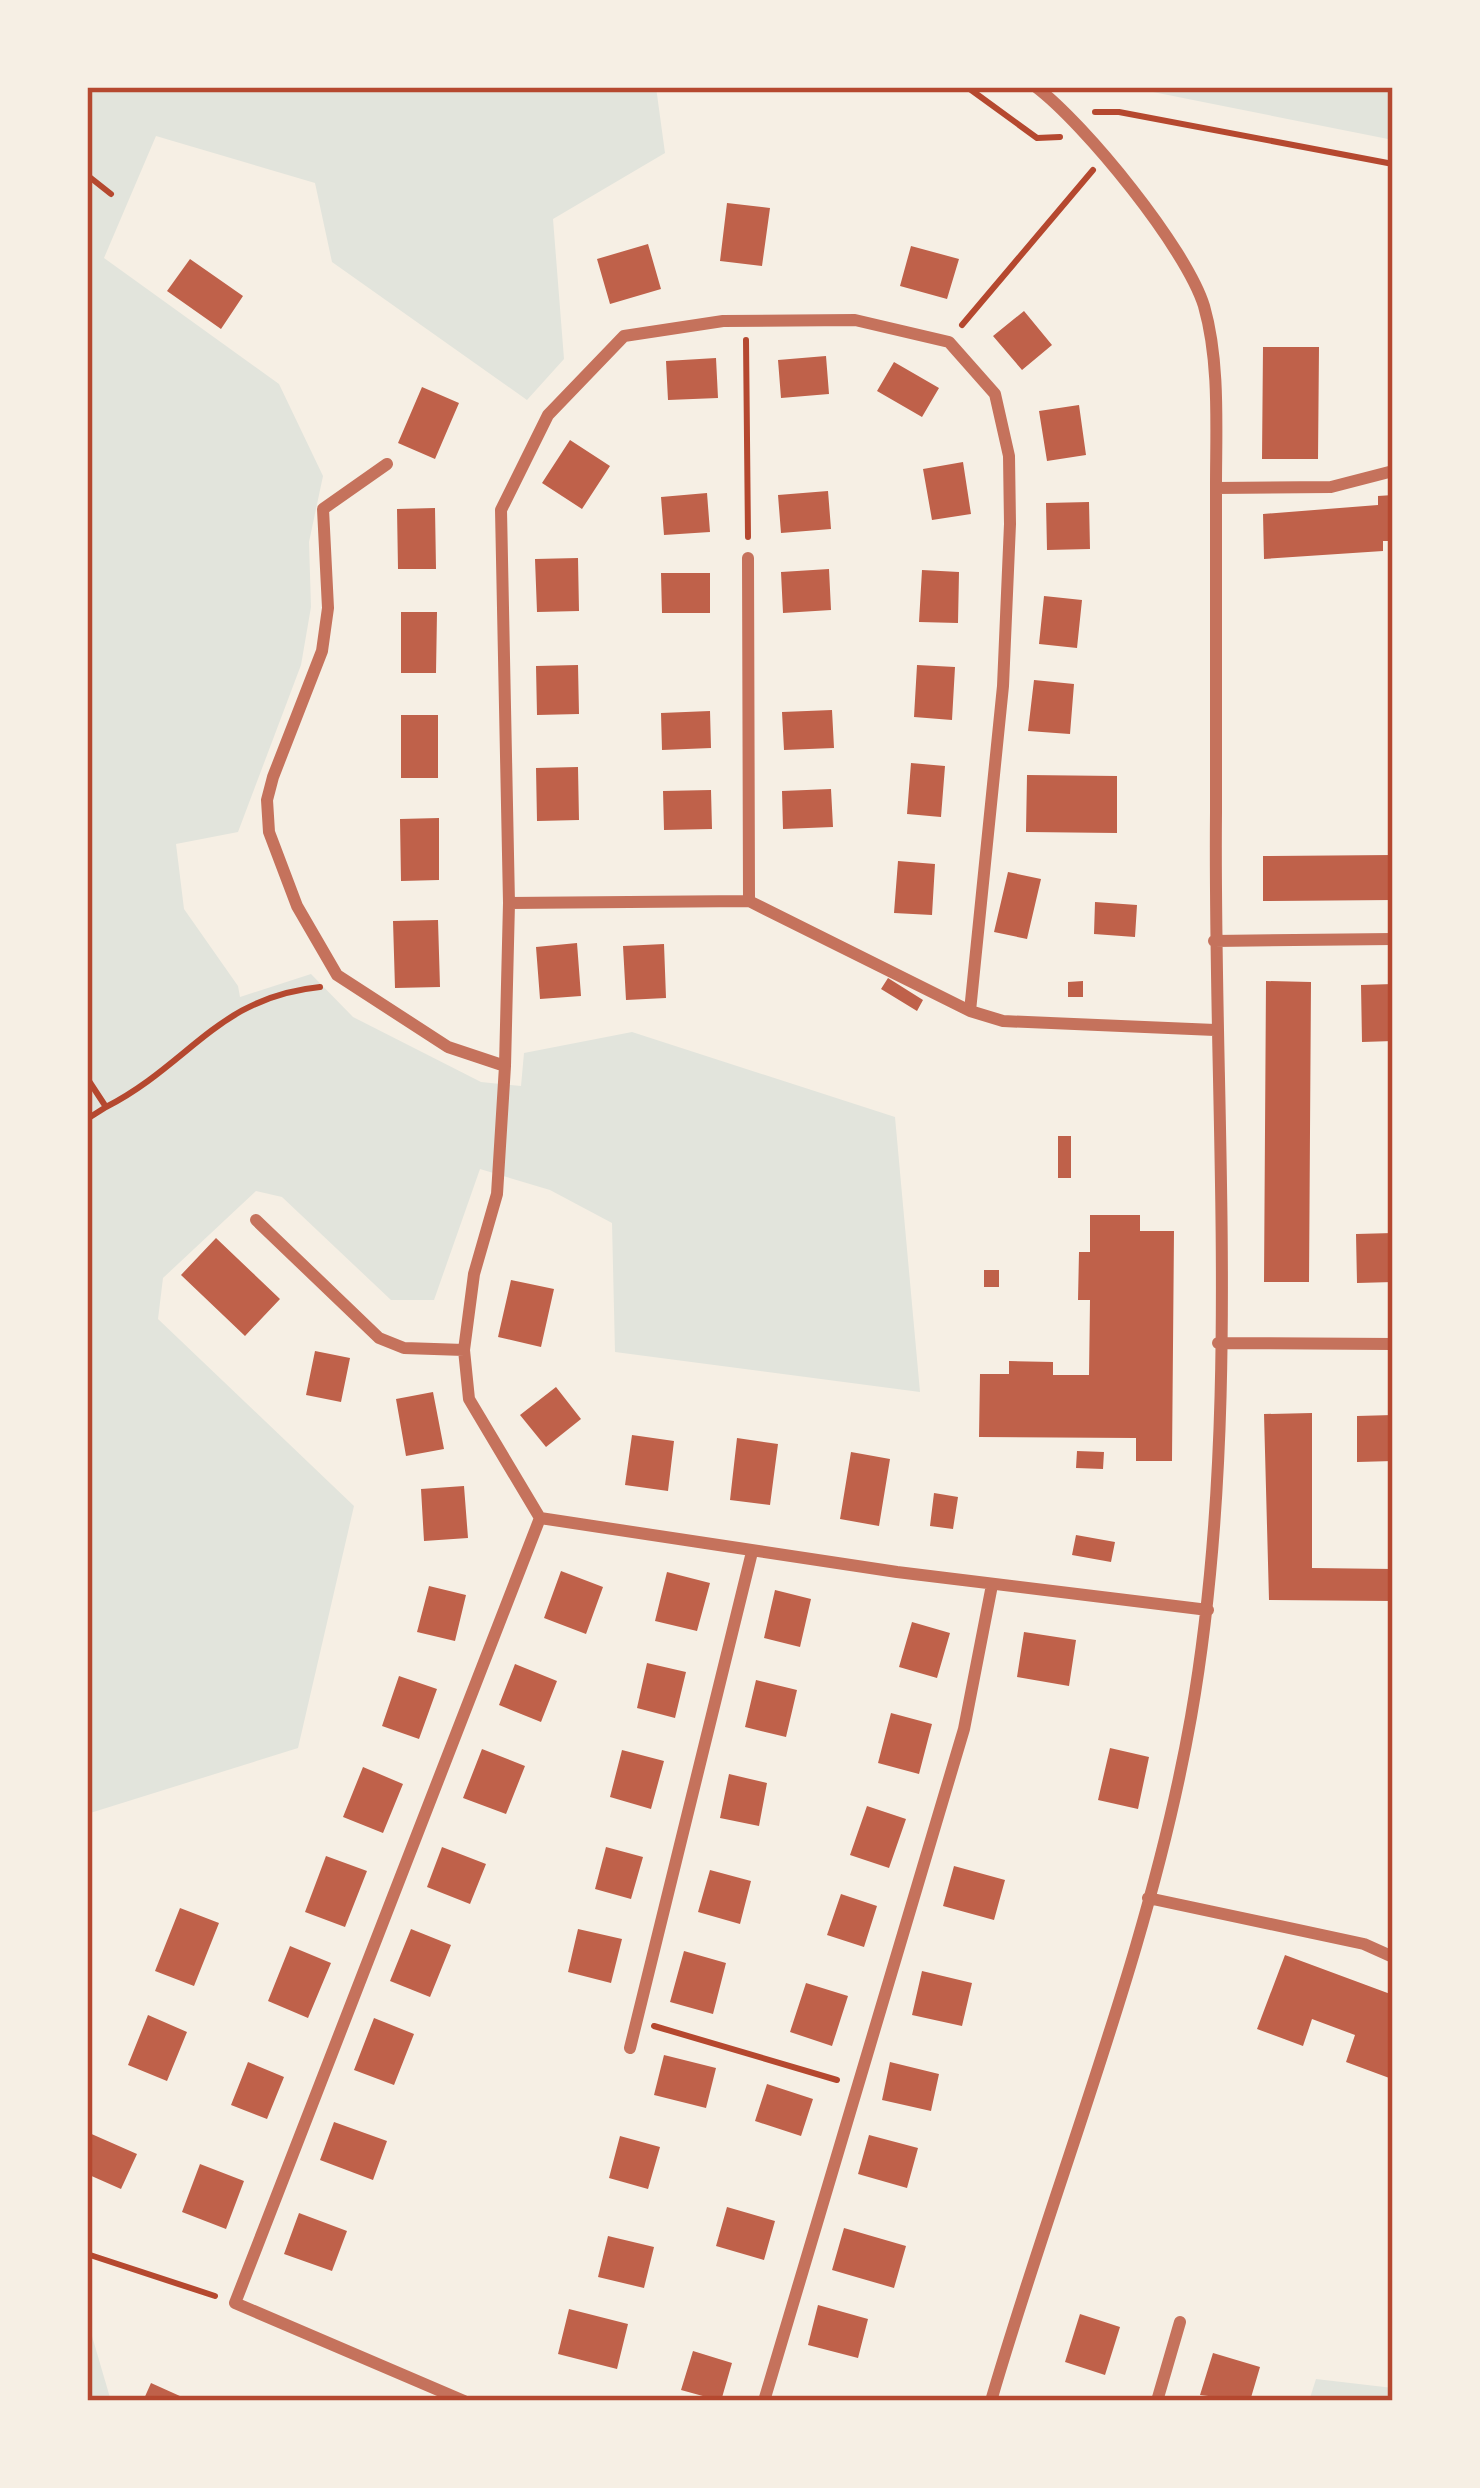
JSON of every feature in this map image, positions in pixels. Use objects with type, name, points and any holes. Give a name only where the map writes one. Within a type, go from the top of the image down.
[{"type":"street","points":[[991,2401],[1148,1898],[1179,1782],[1208,1610],[1218,1343],[1214,368],[1205,310],[1191,273],[1103,160],[1036,87]]},
{"type":"street","points":[[970,1011],[1003,686],[1009,456],[995,394],[949,342],[855,320],[746,321],[624,336],[548,415],[501,510],[509,903],[505,1066],[496,1194],[474,1274],[464,1350],[469,1400],[540,1518],[752,1552],[1208,1610]]},
{"type":"street","points":[[387,464],[323,509],[328,608],[322,651],[267,800],[269,832],[297,906],[338,975],[448,1047],[505,1066]]},
{"type":"street","points":[[1216,488],[1331,487],[1393,471]]},
{"type":"street","points":[[748,558],[748,901]]},
{"type":"street","points":[[509,903],[748,901],[970,1011],[1003,1021],[1216,1030]]},
{"type":"street","points":[[1214,941],[1393,939]]},
{"type":"street","points":[[256,1220],[379,1338],[404,1348],[464,1350]]},
{"type":"street","points":[[1218,1343],[1393,1344]]},
{"type":"street","points":[[462,2400],[235,2302],[540,1518]]},
{"type":"street","points":[[630,2048],[752,1552]]},
{"type":"street","points":[[764,2401],[964,1730],[992,1585]]},
{"type":"street","points":[[1148,1898],[1364,1944],[1393,1957]]},
{"type":"street","points":[[1157,2401],[1180,2321]]},
{"type":"path","points":[[1119,112],[1393,164]]},
{"type":"path","points":[[949,342],[1103,160]]},
{"type":"path","points":[[87,175],[111,194]]},
{"type":"path","points":[[746,321],[748,558]]},
{"type":"path","points":[[87,1119],[137,1091],[236,1009],[278,991],[320,987],[338,975]]},
{"type":"path","points":[[87,1078],[106,1107]]},
{"type":"path","points":[[637,2021],[858,2086]]},
{"type":"path","points":[[87,2254],[235,2302]]},
{"type":"shaded area","points":[[87,87],[656,87],[665,153],[553,219],[564,359],[527,400],[332,262],[315,183],[156,136],[104,258],[279,384],[323,476],[309,542],[311,607],[301,665],[238,832],[176,844],[184,909],[238,986],[240,997],[311,974],[353,1017],[481,1082],[521,1086],[524,1053],[632,1032],[895,1117],[920,1392],[615,1352],[612,1223],[550,1190],[480,1169],[434,1300],[391,1300],[282,1197],[256,1191],[163,1278],[158,1319],[354,1506],[298,1748],[87,1814]]},
{"type":"shaded area","points":[[1139,87],[1393,87],[1393,140],[1148,91]]},
{"type":"shaded area","points":[[87,2319],[111,2401],[87,2401]]},
{"type":"shaded area","points":[[1316,2379],[1393,2388],[1393,2401],[1309,2401]]},
{"type":"building","points":[[727,203],[770,208],[762,266],[720,261]]},
{"type":"building","points":[[648,244],[661,289],[610,304],[597,259]]},
{"type":"building","points":[[911,246],[959,259],[947,299],[900,286]]},
{"type":"building","points":[[190,259],[243,296],[221,329],[167,291]]},
{"type":"building","points":[[1024,311],[1052,345],[1022,370],[993,336]]},
{"type":"building","points":[[1263,347],[1319,347],[1318,459],[1262,459]]},
{"type":"building","points":[[826,356],[829,394],[781,398],[778,360]]},
{"type":"building","points":[[716,358],[718,398],[668,400],[666,361]]},
{"type":"building","points":[[894,362],[939,388],[922,417],[877,391]]},
{"type":"building","points":[[422,387],[459,403],[435,459],[398,443]]},
{"type":"building","points":[[1079,405],[1086,455],[1047,461],[1039,411]]},
{"type":"building","points":[[570,440],[610,466],[582,509],[542,483]]},
{"type":"building","points":[[963,462],[971,514],[932,520],[923,469]]},
{"type":"building","points":[[828,491],[831,529],[781,533],[778,495]]},
{"type":"building","points":[[707,493],[710,532],[664,535],[661,497]]},
{"type":"building","points":[[1393,495],[1393,541],[1383,541],[1383,551],[1264,559],[1263,514],[1378,505],[1378,496]]},
{"type":"building","points":[[1089,502],[1090,549],[1047,550],[1046,503]]},
{"type":"building","points":[[435,508],[436,569],[398,569],[397,509]]},
{"type":"building","points":[[578,558],[579,611],[537,612],[535,559]]},
{"type":"building","points":[[829,569],[831,610],[783,613],[781,572]]},
{"type":"building","points":[[922,570],[959,572],[958,623],[919,622]]},
{"type":"building","points":[[661,573],[710,573],[710,613],[662,613]]},
{"type":"building","points":[[1044,596],[1082,600],[1077,648],[1039,644]]},
{"type":"building","points":[[401,612],[437,612],[436,673],[401,673]]},
{"type":"building","points":[[578,665],[579,714],[537,715],[536,666]]},
{"type":"building","points":[[917,665],[955,667],[952,720],[914,717]]},
{"type":"building","points":[[1034,680],[1074,684],[1070,734],[1028,731]]},
{"type":"building","points":[[832,710],[834,748],[784,750],[782,712]]},
{"type":"building","points":[[710,711],[711,748],[662,750],[661,713]]},
{"type":"building","points":[[401,715],[438,715],[438,778],[401,778]]},
{"type":"building","points":[[911,763],[945,766],[941,817],[907,814]]},
{"type":"building","points":[[578,767],[579,820],[537,821],[536,768]]},
{"type":"building","points":[[1027,775],[1117,776],[1117,833],[1026,832]]},
{"type":"building","points":[[831,789],[833,827],[783,829],[782,791]]},
{"type":"building","points":[[711,790],[712,829],[664,830],[663,791]]},
{"type":"building","points":[[439,818],[439,880],[401,881],[400,819]]},
{"type":"building","points":[[1393,855],[1393,900],[1263,901],[1263,856]]},
{"type":"building","points":[[898,861],[935,864],[932,915],[894,913]]},
{"type":"building","points":[[1008,872],[1041,879],[1027,939],[994,932]]},
{"type":"building","points":[[1095,902],[1137,905],[1135,937],[1094,934]]},
{"type":"building","points":[[438,920],[440,987],[395,988],[393,921]]},
{"type":"building","points":[[577,943],[581,996],[540,999],[536,947]]},
{"type":"building","points":[[664,944],[666,998],[626,1000],[623,946]]},
{"type":"building","points":[[888,978],[923,1000],[917,1011],[881,989]]},
{"type":"building","points":[[1083,981],[1083,997],[1068,997],[1068,982]]},
{"type":"building","points":[[1266,981],[1311,982],[1309,1282],[1264,1282]]},
{"type":"building","points":[[1393,984],[1393,1041],[1362,1042],[1361,985]]},
{"type":"building","points":[[1058,1136],[1071,1136],[1071,1178],[1058,1178]]},
{"type":"building","points":[[1090,1215],[1140,1215],[1140,1231],[1174,1231],[1172,1461],[1136,1461],[1136,1438],[979,1437],[980,1374],[1009,1374],[1009,1361],[1053,1362],[1053,1375],[1089,1375],[1090,1300],[1078,1300],[1079,1252],[1090,1252]]},
{"type":"building","points":[[1393,1233],[1393,1282],[1357,1283],[1356,1234]]},
{"type":"building","points":[[216,1238],[280,1299],[245,1336],[181,1275]]},
{"type":"building","points":[[984,1270],[999,1270],[999,1287],[984,1287]]},
{"type":"building","points":[[511,1280],[554,1289],[541,1347],[498,1337]]},
{"type":"building","points":[[315,1351],[350,1358],[341,1402],[306,1395]]},
{"type":"building","points":[[556,1387],[581,1419],[546,1447],[520,1415]]},
{"type":"building","points":[[433,1392],[444,1449],[406,1456],[396,1399]]},
{"type":"building","points":[[1312,1413],[1312,1568],[1393,1569],[1393,1601],[1269,1600],[1264,1414]]},
{"type":"building","points":[[1393,1415],[1393,1461],[1357,1462],[1357,1416]]},
{"type":"building","points":[[632,1435],[674,1441],[668,1491],[625,1485]]},
{"type":"building","points":[[737,1438],[778,1444],[770,1505],[730,1500]]},
{"type":"building","points":[[1077,1451],[1104,1452],[1103,1469],[1076,1468]]},
{"type":"building","points":[[851,1452],[890,1459],[879,1526],[840,1519]]},
{"type":"building","points":[[464,1486],[468,1538],[424,1541],[421,1489]]},
{"type":"building","points":[[934,1493],[958,1497],[953,1529],[930,1526]]},
{"type":"building","points":[[1076,1535],[1115,1542],[1111,1562],[1072,1555]]},
{"type":"building","points":[[561,1571],[603,1587],[586,1634],[544,1618]]},
{"type":"building","points":[[667,1572],[710,1583],[697,1631],[655,1621]]},
{"type":"building","points":[[429,1586],[466,1595],[455,1641],[417,1632]]},
{"type":"building","points":[[775,1590],[811,1599],[800,1647],[764,1638]]},
{"type":"building","points":[[912,1622],[950,1633],[937,1678],[899,1667]]},
{"type":"building","points":[[1024,1632],[1076,1640],[1069,1686],[1017,1677]]},
{"type":"building","points":[[647,1663],[686,1672],[675,1718],[637,1708]]},
{"type":"building","points":[[515,1664],[557,1681],[541,1722],[499,1705]]},
{"type":"building","points":[[399,1676],[437,1689],[419,1739],[382,1726]]},
{"type":"building","points":[[756,1680],[797,1690],[786,1737],[745,1727]]},
{"type":"building","points":[[891,1713],[932,1724],[919,1774],[878,1763]]},
{"type":"building","points":[[1110,1748],[1149,1757],[1138,1809],[1098,1800]]},
{"type":"building","points":[[482,1749],[525,1766],[506,1814],[463,1798]]},
{"type":"building","points":[[622,1750],[664,1761],[651,1809],[610,1797]]},
{"type":"building","points":[[363,1767],[403,1784],[383,1833],[343,1817]]},
{"type":"building","points":[[729,1774],[767,1783],[759,1826],[720,1818]]},
{"type":"building","points":[[867,1806],[906,1819],[889,1868],[850,1855]]},
{"type":"building","points":[[442,1847],[486,1864],[470,1904],[427,1887]]},
{"type":"building","points":[[606,1847],[643,1857],[631,1899],[595,1889]]},
{"type":"building","points":[[326,1856],[367,1871],[345,1927],[305,1912]]},
{"type":"building","points":[[954,1866],[1005,1880],[994,1920],[943,1906]]},
{"type":"building","points":[[710,1870],[751,1881],[740,1924],[698,1912]]},
{"type":"building","points":[[841,1894],[877,1906],[864,1947],[827,1935]]},
{"type":"building","points":[[180,1908],[219,1923],[194,1986],[155,1971]]},
{"type":"building","points":[[411,1929],[451,1945],[430,1997],[390,1981]]},
{"type":"building","points":[[578,1929],[622,1939],[611,1983],[568,1972]]},
{"type":"building","points":[[290,1946],[331,1963],[308,2018],[268,2001]]},
{"type":"building","points":[[684,1951],[726,1963],[713,2014],[670,2002]]},
{"type":"building","points":[[1285,1955],[1393,1995],[1392,2079],[1346,2062],[1355,2035],[1312,2019],[1303,2046],[1257,2029]]},
{"type":"building","points":[[922,1971],[972,1983],[962,2026],[912,2015]]},
{"type":"building","points":[[806,1983],[848,1996],[832,2046],[790,2032]]},
{"type":"building","points":[[148,2015],[187,2032],[167,2081],[128,2065]]},
{"type":"building","points":[[374,2018],[414,2034],[394,2085],[354,2070]]},
{"type":"building","points":[[664,2055],[716,2068],[706,2108],[654,2095]]},
{"type":"building","points":[[248,2062],[284,2077],[267,2119],[231,2105]]},
{"type":"building","points":[[890,2062],[939,2074],[931,2111],[882,2100]]},
{"type":"building","points":[[767,2084],[813,2099],[801,2136],[755,2121]]},
{"type":"building","points":[[334,2122],[387,2141],[373,2180],[320,2160]]},
{"type":"building","points":[[87,2132],[137,2154],[121,2189],[87,2174]]},
{"type":"building","points":[[869,2135],[918,2148],[907,2188],[858,2174]]},
{"type":"building","points":[[620,2136],[660,2147],[648,2189],[609,2178]]},
{"type":"building","points":[[200,2164],[244,2181],[226,2229],[182,2212]]},
{"type":"building","points":[[727,2207],[775,2221],[764,2260],[716,2246]]},
{"type":"building","points":[[299,2213],[347,2231],[332,2271],[284,2254]]},
{"type":"building","points":[[844,2228],[906,2246],[894,2288],[832,2270]]},
{"type":"building","points":[[608,2236],[654,2247],[644,2288],[598,2277]]},
{"type":"building","points":[[818,2305],[868,2319],[858,2358],[808,2345]]},
{"type":"building","points":[[569,2309],[628,2324],[617,2369],[558,2354]]},
{"type":"building","points":[[1080,2314],[1120,2327],[1105,2375],[1065,2362]]},
{"type":"building","points":[[693,2351],[732,2363],[721,2401],[681,2390]]},
{"type":"building","points":[[1213,2353],[1260,2367],[1250,2401],[1200,2395]]},
{"type":"building","points":[[151,2383],[191,2401],[143,2401]]},
{"type":"waterway","points":[[1257,87],[1288,87]]}]
